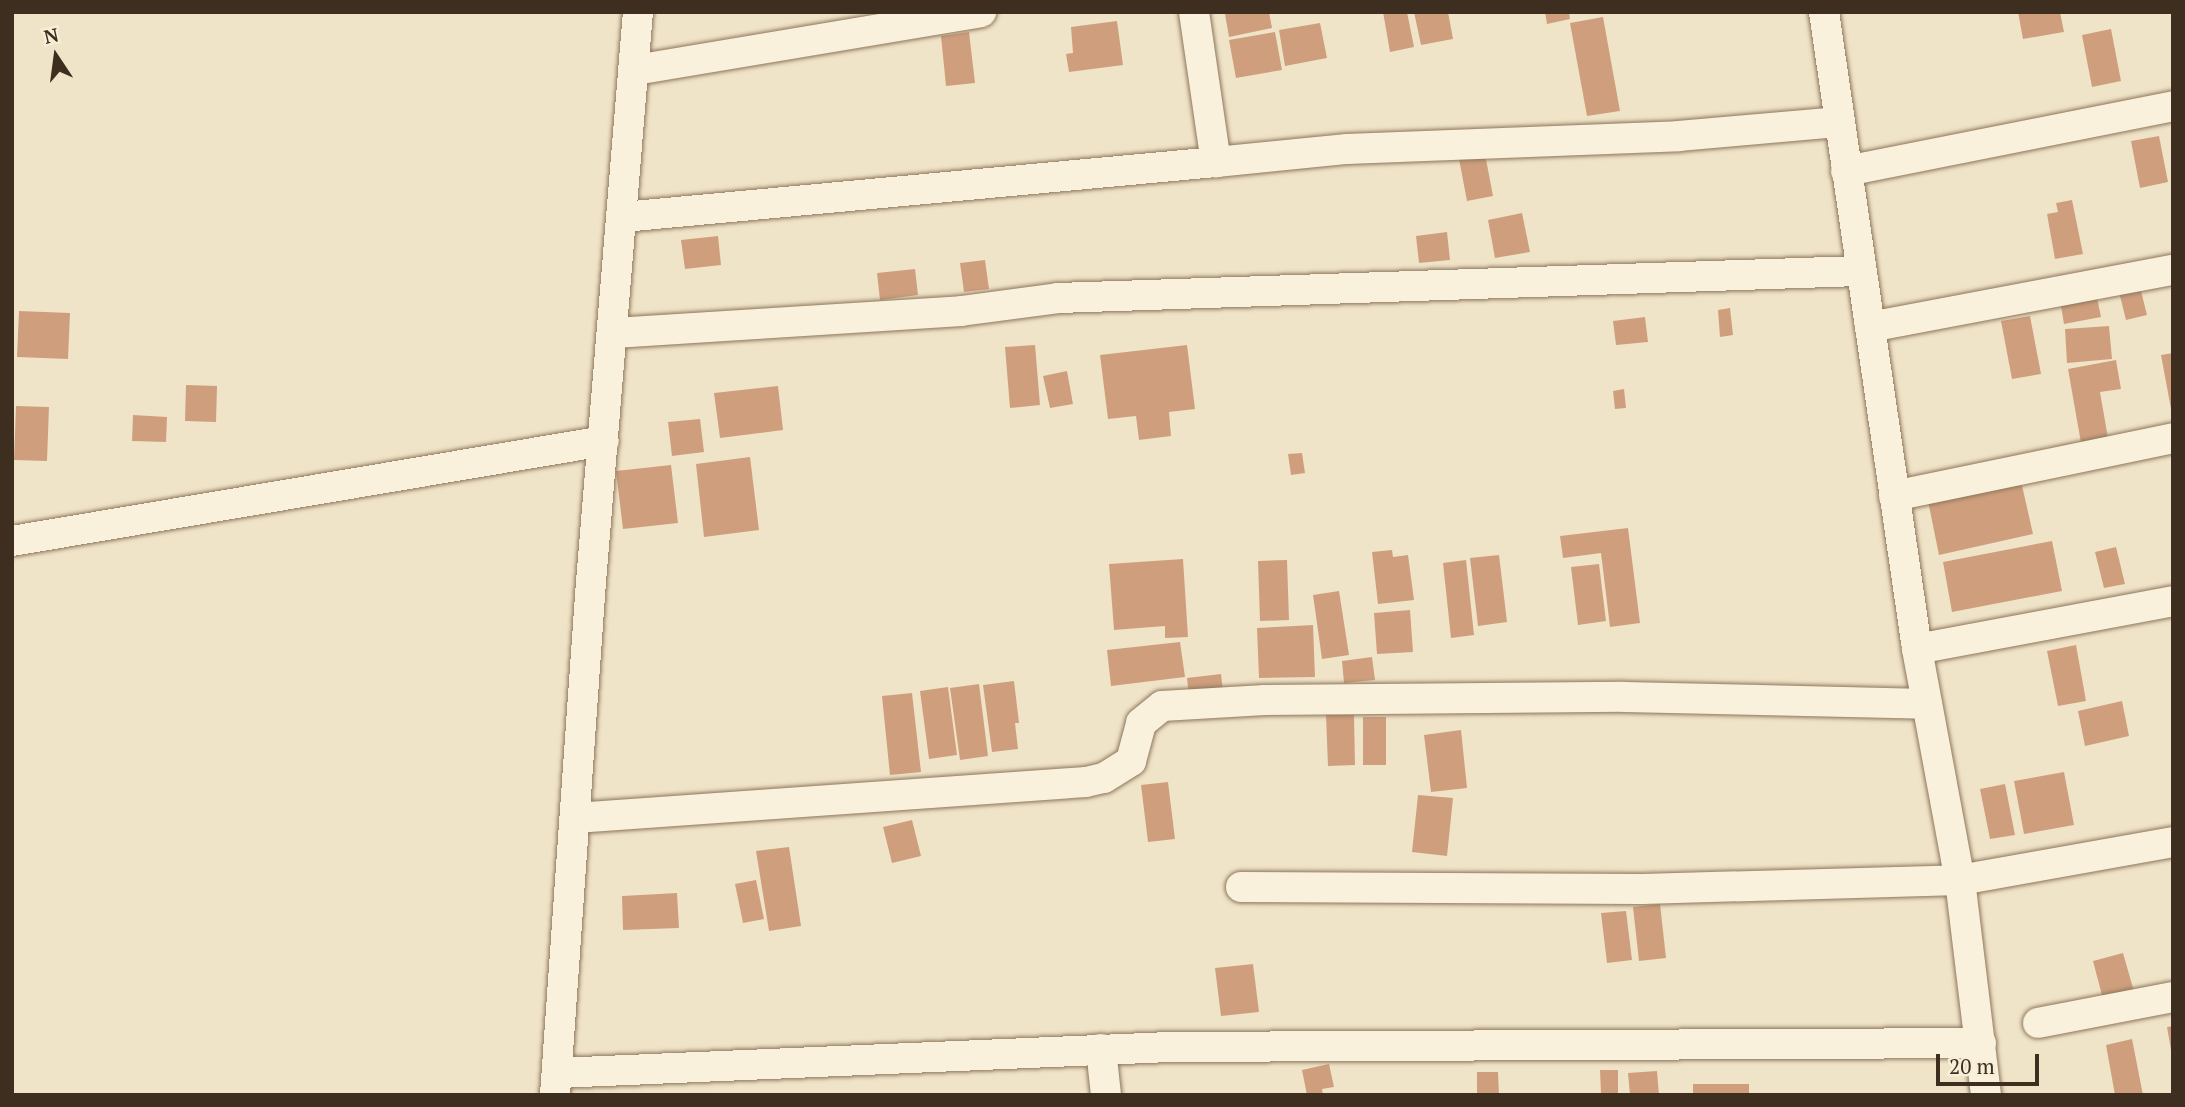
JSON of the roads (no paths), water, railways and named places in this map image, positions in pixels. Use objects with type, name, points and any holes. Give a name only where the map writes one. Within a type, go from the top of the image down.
[{"type":"street","points":[[638,12],[556,1084],[1101,1049],[1981,1043]]},
{"type":"street","points":[[635,70],[981,12]]},
{"type":"street","points":[[1824,12],[1917,649],[1960,880],[1986,1095]]},
{"type":"street","points":[[1197,13],[1216,162]]},
{"type":"street","points":[[1846,171],[2173,106]]},
{"type":"street","points":[[623,217],[1347,149],[1679,135],[1839,122]]},
{"type":"street","points":[[1870,327],[2173,270]]},
{"type":"street","points":[[614,333],[961,311],[1058,298],[1861,271]]},
{"type":"street","points":[[1894,495],[2173,438]]},
{"type":"street","points":[[12,541],[604,441]]},
{"type":"street","points":[[1917,649],[2173,601]]},
{"type":"street","points":[[575,818],[1086,782],[1104,778],[1131,761],[1141,723],[1162,706],[1265,700],[1624,697],[1927,704]]},
{"type":"street","points":[[1241,887],[1642,889],[1960,880],[2173,842]]},
{"type":"street","points":[[2038,1023],[2173,997]]},
{"type":"street","points":[[1101,1049],[1106,1095]]}]
